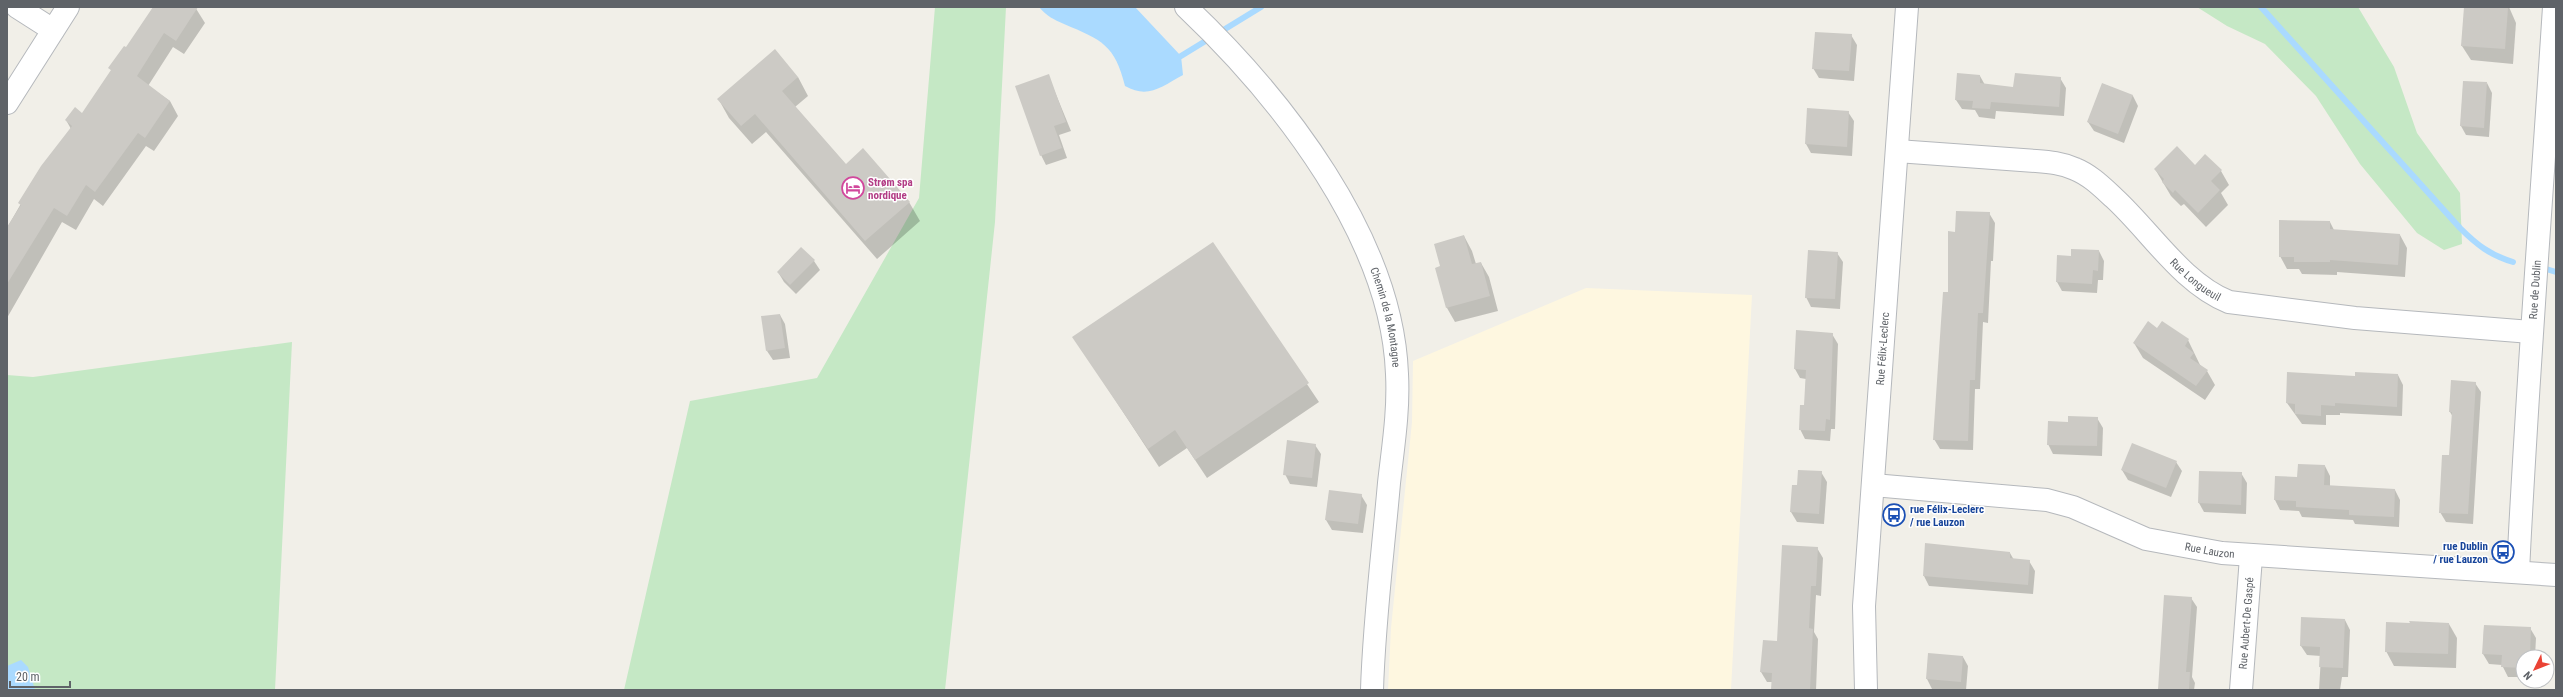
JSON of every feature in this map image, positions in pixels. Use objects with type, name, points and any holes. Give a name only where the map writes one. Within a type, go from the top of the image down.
[{"type":"street","points":[[18,7],[53,30]]},
{"type":"street","points":[[7,103],[68,7]]},
{"type":"street","name":"Rue Félix-Leclerc","points":[[1866,690],[1864,606],[1907,7]]},
{"type":"street","name":"Rue de Dublin","points":[[2518,572],[2531,332],[2540,241],[2554,7]]},
{"type":"street","name":"Chemin de la Montagne","points":[[1193,14],[1228,51],[1290,125],[1344,204],[1367,246],[1385,296],[1391,323],[1397,376],[1396,411],[1372,690]]},
{"type":"street","name":"Rue Longueuil","points":[[1897,151],[2042,162],[2075,169],[2093,180],[2127,210],[2196,283],[2212,294],[2229,302],[2355,318],[2531,332]]},
{"type":"street","name":"Rue Lauzon","points":[[1873,485],[2047,500],[2073,507],[2136,535],[2157,542],[2251,556],[2556,574]]},
{"type":"street","name":"Rue Aubert-De Gaspé","points":[[2241,690],[2251,556]]},
{"type":"shaded area","points":[[1586,288],[1752,295],[1731,690],[1388,690],[1391,628],[1412,422],[1413,361]]},
{"type":"green space","points":[[935,7],[1006,7],[995,222],[945,690],[624,690],[690,401],[817,378],[919,198]]},
{"type":"green space","points":[[2197,7],[2358,7],[2394,67],[2417,133],[2460,193],[2462,244],[2444,250],[2417,233],[2360,164],[2316,96],[2265,44],[2227,26]]},
{"type":"green space","points":[[292,342],[275,690],[7,690],[7,375],[33,377]]},
{"type":"water","points":[[1039,7],[1135,7],[1181,56],[1183,75],[1154,90],[1133,90],[1125,86],[1117,61],[1105,46],[1088,35],[1054,19]]},
{"type":"water","points":[[21,660],[28,667],[35,690],[7,690],[7,666]]},
{"type":"building","points":[[153,7],[198,7],[176,41],[164,33],[137,76],[170,101],[145,138],[138,133],[95,192],[86,185],[67,216],[54,208],[7,284],[7,227],[21,205],[18,203],[41,166],[72,126],[65,120],[75,107],[82,113],[111,70],[108,68],[124,46],[126,47]]},
{"type":"building","points":[[2464,7],[2508,8],[2505,49],[2461,46]]},
{"type":"building","points":[[1815,32],[1852,34],[1849,71],[1812,69]]},
{"type":"building","points":[[775,49],[798,77],[782,91],[846,164],[863,148],[910,202],[865,241],[755,114],[741,126],[717,99]]},
{"type":"building","points":[[1957,73],[1980,75],[1980,83],[2013,87],[2015,73],[2061,77],[2059,107],[1991,102],[1990,109],[1972,108],[1973,101],[1955,100]]},
{"type":"building","points":[[1049,74],[1066,122],[1054,126],[1062,148],[1040,156],[1015,86]]},
{"type":"building","points":[[2463,81],[2487,82],[2484,128],[2460,126]]},
{"type":"building","points":[[2102,83],[2133,95],[2118,134],[2087,122]]},
{"type":"building","points":[[1807,108],[1849,111],[1847,147],[1805,144]]},
{"type":"building","points":[[2177,146],[2195,165],[2205,154],[2222,170],[2211,181],[2220,190],[2198,213],[2175,190],[2173,193],[2162,182],[2164,179],[2154,169]]},
{"type":"building","points":[[1956,211],[1990,212],[1983,313],[1978,313],[1975,380],[1970,380],[1968,441],[1933,440],[1943,292],[1948,292],[1948,231],[1955,232]]},
{"type":"building","points":[[2279,220],[2330,221],[2330,229],[2400,234],[2398,265],[2330,260],[2330,262],[2294,262],[2294,257],[2279,257]]},
{"type":"building","points":[[1464,235],[1472,264],[1481,262],[1490,296],[1446,308],[1435,268],[1440,266],[1434,244]]},
{"type":"building","points":[[1213,242],[1309,383],[1195,460],[1175,430],[1148,449],[1072,337]]},
{"type":"building","points":[[801,247],[815,260],[790,285],[777,272]]},
{"type":"building","points":[[2071,249],[2099,250],[2098,271],[2093,270],[2092,284],[2056,282],[2057,255],[2071,256]]},
{"type":"building","points":[[1808,250],[1838,252],[1835,299],[1805,298]]},
{"type":"building","points":[[780,314],[785,348],[766,351],[761,316]]},
{"type":"building","points":[[2148,321],[2157,328],[2162,321],[2189,339],[2185,346],[2194,353],[2190,358],[2208,370],[2196,386],[2133,343]]},
{"type":"building","points":[[1796,330],[1833,333],[1830,420],[1826,419],[1825,431],[1799,430],[1800,405],[1804,405],[1806,370],[1794,369]]},
{"type":"building","points":[[2287,372],[2355,376],[2355,372],[2398,374],[2397,407],[2335,403],[2335,406],[2321,405],[2321,416],[2295,414],[2295,404],[2286,403]]},
{"type":"building","points":[[2451,380],[2476,382],[2468,514],[2439,513],[2442,455],[2449,455],[2452,412],[2449,412]]},
{"type":"building","points":[[2068,416],[2098,417],[2097,446],[2047,445],[2048,421],[2068,422]]},
{"type":"building","points":[[1287,440],[1316,444],[1312,478],[1283,475]]},
{"type":"building","points":[[2132,443],[2177,461],[2166,488],[2121,470]]},
{"type":"building","points":[[2298,464],[2325,465],[2324,485],[2395,489],[2394,517],[2349,515],[2349,510],[2296,507],[2296,501],[2274,500],[2275,476],[2297,477]]},
{"type":"building","points":[[1798,470],[1822,471],[1819,514],[1790,512],[1792,485],[1797,485]]},
{"type":"building","points":[[2199,471],[2242,472],[2241,505],[2198,503]]},
{"type":"building","points":[[1329,490],[1362,494],[1358,524],[1325,520]]},
{"type":"building","points":[[1925,543],[2010,552],[2010,558],[2030,560],[2028,585],[1923,576]]},
{"type":"building","points":[[1782,545],[1818,547],[1816,586],[1811,586],[1809,628],[1813,629],[1810,690],[1771,690],[1772,673],[1760,672],[1763,640],[1777,641]]},
{"type":"building","points":[[2164,595],[2192,597],[2186,672],[2190,672],[2189,690],[2158,690]]},
{"type":"building","points":[[2301,617],[2345,619],[2343,668],[2319,667],[2320,647],[2300,646]]},
{"type":"building","points":[[2409,621],[2449,623],[2448,654],[2385,652],[2386,622],[2410,623]]},
{"type":"building","points":[[2484,625],[2531,627],[2530,649],[2515,649],[2515,668],[2501,667],[2502,655],[2482,654]]},
{"type":"building","points":[[1928,653],[1963,656],[1961,682],[1926,679]]},
{"type":"waterway","points":[[1181,56],[1261,7]]},
{"type":"waterway","points":[[2261,7],[2460,228],[2484,249],[2513,262]]},
{"type":"waterway","points":[[2543,268],[2556,272]]},
{"type":"place","name":"Strøm spa nordique","points":[[853,188]]},
{"type":"place","name":"rue Félix-Leclerc / rue Lauzon","points":[[1894,515]]},
{"type":"place","name":"rue Dublin / rue Lauzon","points":[[2503,552]]}]
